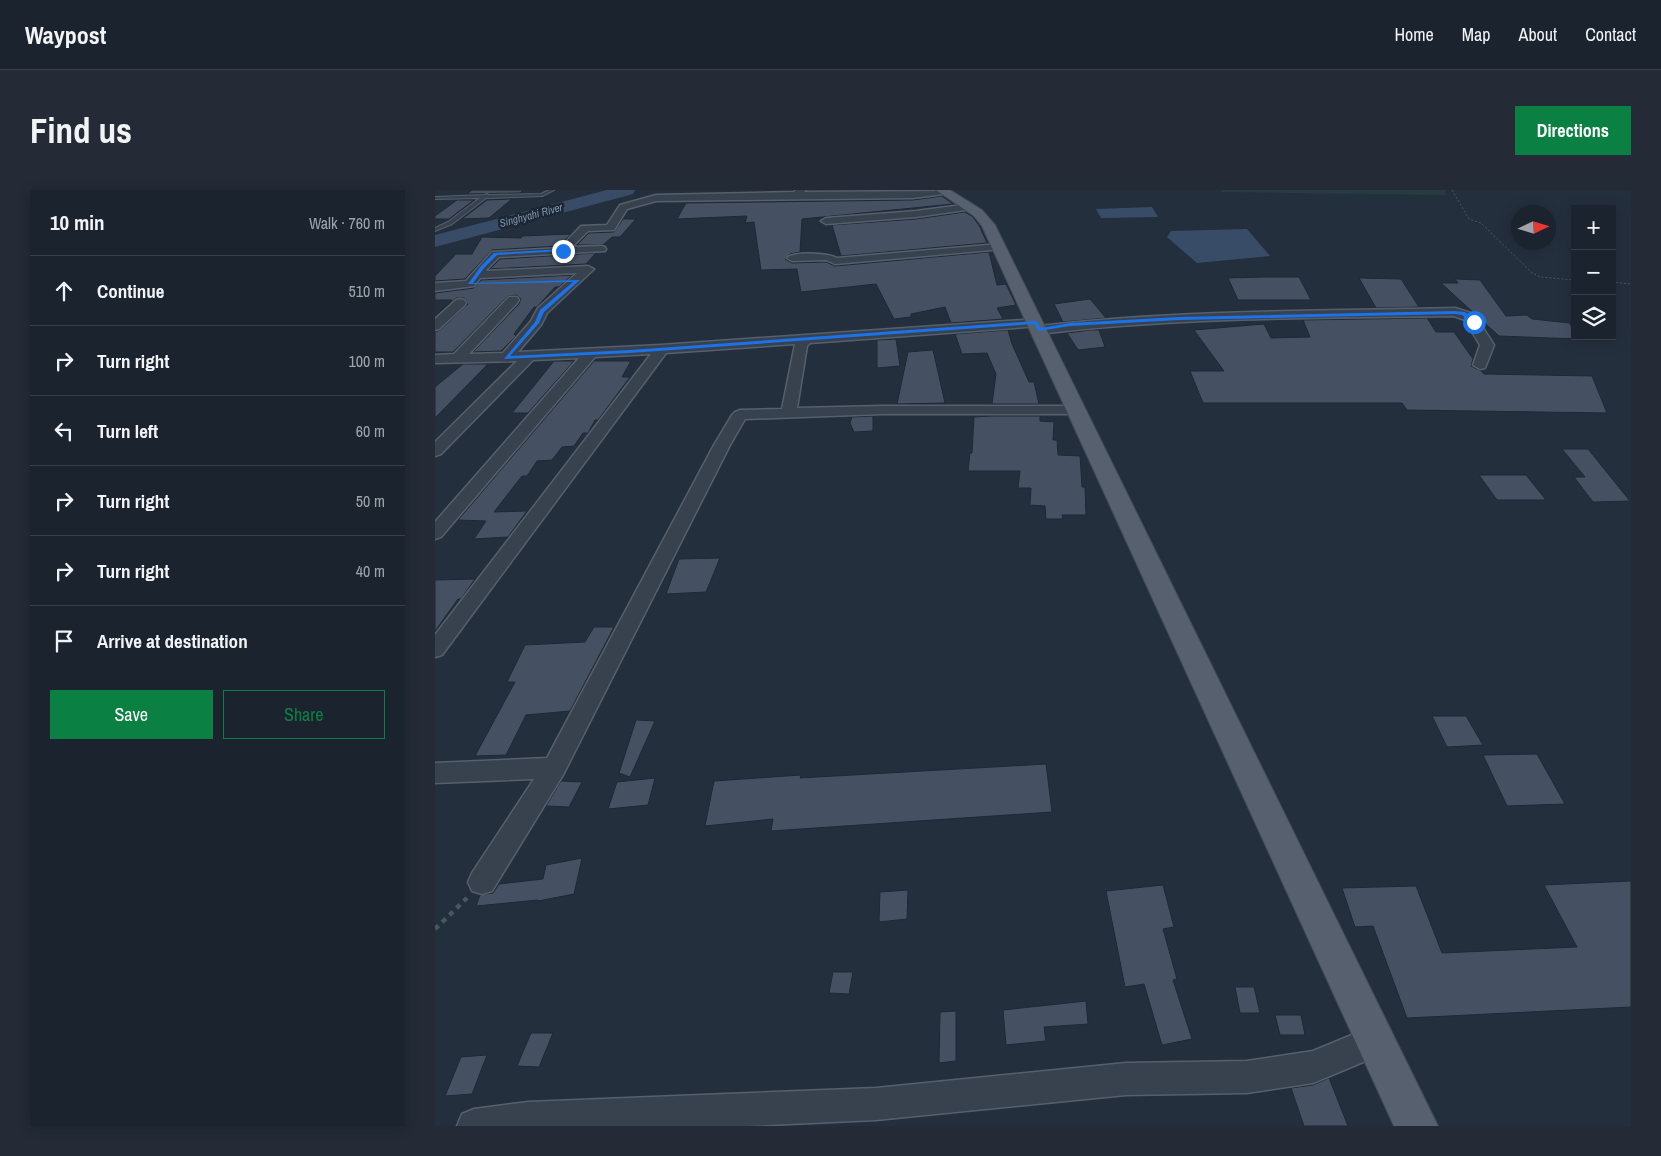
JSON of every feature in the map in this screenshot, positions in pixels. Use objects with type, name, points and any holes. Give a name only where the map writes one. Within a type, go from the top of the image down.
[{"type":"main road","points":[[943,191],[970,207],[989,225],[1416,1126]]},
{"type":"street","points":[[563,251],[585,228],[610,228],[623,207],[656,198],[727,193],[913,195],[943,191]]},
{"type":"street","points":[[826,221],[916,214],[970,207]]},
{"type":"street","points":[[792,258],[828,257],[835,261],[999,247]]},
{"type":"street","points":[[474,280],[496,254],[601,248]]},
{"type":"street","points":[[435,287],[474,280],[588,269],[542,311],[537,322],[506,358]]},
{"type":"street","points":[[457,359],[513,300]]},
{"type":"street","points":[[435,326],[460,303]]},
{"type":"street","points":[[435,360],[590,354],[808,338],[1179,318],[1455,312],[1463,313],[1469,317],[1487,344],[1480,365]]},
{"type":"street","points":[[789,413],[801,345],[808,338]]},
{"type":"street","points":[[435,650],[661,349]]},
{"type":"street","points":[[435,533],[590,354]]},
{"type":"street","points":[[435,451],[528,357]]},
{"type":"street","points":[[482,882],[554,768],[722,444],[740,415],[882,410],[1076,410]]},
{"type":"street","points":[[435,773],[554,768]]},
{"type":"street","points":[[474,1126],[528,1119],[876,1104],[1007,1089],[1126,1079],[1247,1077],[1313,1067],[1376,1041]]},
{"type":"lane","points":[[435,230],[450,223],[494,190]]},
{"type":"lane","points":[[435,198],[541,195],[552,190]]},
{"type":"path","points":[[1452,190],[1469,219],[1481,224],[1531,272],[1540,277],[1571,280]]},
{"type":"path","points":[[1616,282],[1631,284]]},
{"type":"path","points":[[435,929],[482,882]]},
{"type":"green space","points":[[1221,190],[1445,190],[1446,195],[1221,192]]},
{"type":"water","points":[[1152,207],[1158,217],[1101,218],[1096,209]]},
{"type":"water","points":[[1247,229],[1270,256],[1197,263],[1167,237],[1171,231]]},
{"type":"building","points":[[472,190],[523,190],[520,193],[467,194]]},
{"type":"building","points":[[942,196],[953,204],[802,219],[800,252],[790,254],[785,259],[792,263],[826,262],[835,266],[989,252],[997,285],[1006,284],[1016,305],[997,308],[1003,319],[951,323],[945,307],[911,314],[911,317],[894,319],[876,284],[801,292],[797,269],[761,270],[754,222],[745,223],[747,216],[677,219],[686,203],[913,200]]},
{"type":"building","points":[[512,199],[489,218],[462,219],[487,200]]},
{"type":"building","points":[[457,200],[474,200],[449,219],[435,219],[435,216]]},
{"type":"building","points":[[965,212],[973,217],[987,243],[841,256],[832,225],[916,219]]},
{"type":"building","points":[[623,219],[636,219],[620,237],[612,237],[603,245],[577,245],[589,233],[614,232]]},
{"type":"building","points":[[571,234],[559,246],[492,250],[465,279],[435,281],[435,276],[456,254],[472,254],[482,237],[521,238],[523,236]]},
{"type":"building","points":[[596,253],[586,264],[490,269],[500,259]]},
{"type":"building","points":[[572,275],[559,287],[555,287],[537,307],[534,307],[514,334],[516,336],[501,351],[473,352],[519,304],[521,299],[517,295],[508,296],[453,352],[435,352],[435,332],[440,330],[468,304],[464,298],[456,298],[435,316],[452,300],[435,300],[435,293],[474,288],[481,280]]},
{"type":"building","points":[[1299,277],[1311,300],[1238,300],[1228,278]]},
{"type":"building","points":[[1359,278],[1401,279],[1419,307],[1376,308]]},
{"type":"building","points":[[1455,279],[1480,280],[1506,316],[1527,315],[1532,319],[1570,323],[1571,339],[1499,336],[1441,283],[1458,283]]},
{"type":"building","points":[[1090,299],[1106,318],[1063,322],[1054,304]]},
{"type":"building","points":[[1427,318],[1436,332],[1454,332],[1473,359],[1471,366],[1484,374],[1592,376],[1607,413],[1407,410],[1402,403],[1203,403],[1190,371],[1224,371],[1194,330],[1264,324],[1271,338],[1310,337],[1303,320]]},
{"type":"building","points":[[1008,330],[1012,344],[1029,382],[1034,382],[1039,404],[992,404],[996,374],[987,353],[962,354],[955,334]]},
{"type":"building","points":[[1099,330],[1105,347],[1078,350],[1067,333]]},
{"type":"building","points":[[896,339],[900,366],[877,368],[877,340]]},
{"type":"building","points":[[933,350],[945,403],[897,404],[908,352]]},
{"type":"building","points":[[554,361],[574,361],[528,413],[512,413]]},
{"type":"building","points":[[594,361],[631,361],[622,377],[630,377],[598,420],[595,420],[588,433],[583,433],[574,446],[562,447],[552,460],[537,461],[527,476],[522,476],[494,512],[527,511],[508,537],[474,539],[486,521],[458,520]]},
{"type":"building","points":[[463,364],[488,364],[435,418],[435,387]]},
{"type":"building","points":[[873,416],[873,431],[854,432],[850,423],[852,417]]},
{"type":"building","points":[[1040,416],[1040,421],[1054,422],[1053,440],[1057,440],[1058,455],[1080,456],[1082,487],[1085,487],[1086,515],[1062,515],[1063,519],[1046,519],[1045,506],[1030,505],[1031,488],[1018,488],[1020,471],[968,471],[970,453],[972,453],[974,417]]},
{"type":"building","points":[[1562,449],[1588,449],[1630,501],[1593,502],[1574,477],[1585,477]]},
{"type":"building","points":[[1479,475],[1526,475],[1546,500],[1497,500]]},
{"type":"building","points":[[720,558],[706,592],[666,594],[679,559]]},
{"type":"building","points":[[475,579],[461,599],[458,599],[435,631],[435,580]]},
{"type":"building","points":[[594,627],[614,627],[570,711],[526,715],[506,755],[475,756],[515,682],[507,682],[525,645],[585,642]]},
{"type":"building","points":[[1432,716],[1466,716],[1483,745],[1447,747]]},
{"type":"building","points":[[636,720],[655,721],[630,777],[619,773]]},
{"type":"building","points":[[1537,754],[1565,804],[1507,806],[1483,755]]},
{"type":"building","points":[[1046,764],[1052,812],[771,831],[773,819],[705,826],[714,781],[801,775],[800,778]]},
{"type":"building","points":[[655,778],[648,805],[608,809],[617,782]]},
{"type":"building","points":[[561,781],[582,782],[569,807],[546,806]]},
{"type":"building","points":[[582,858],[574,894],[538,901],[476,906],[480,895],[493,893],[499,884],[543,879],[546,865]]},
{"type":"building","points":[[1631,881],[1631,1007],[1407,1018],[1373,926],[1355,927],[1342,888],[1416,886],[1442,953],[1577,947],[1544,885]]},
{"type":"building","points":[[1163,885],[1174,927],[1163,929],[1177,979],[1173,980],[1192,1039],[1162,1045],[1144,984],[1125,987],[1106,891]]},
{"type":"building","points":[[908,890],[907,919],[879,922],[880,892]]},
{"type":"building","points":[[833,972],[853,972],[849,994],[829,993]]},
{"type":"building","points":[[1235,987],[1254,987],[1260,1013],[1240,1013]]},
{"type":"building","points":[[1086,1001],[1088,1024],[1044,1027],[1046,1041],[1006,1045],[1003,1010]]},
{"type":"building","points":[[956,1011],[956,1061],[939,1063],[940,1012]]},
{"type":"building","points":[[1275,1015],[1301,1015],[1305,1035],[1280,1035]]},
{"type":"building","points":[[531,1033],[553,1033],[539,1067],[517,1066]]},
{"type":"building","points":[[487,1055],[472,1094],[445,1096],[461,1057]]},
{"type":"building","points":[[1329,1078],[1348,1126],[1304,1126],[1291,1088],[1313,1085]]},
{"type":"waterway","name":"Singhyahi River","points":[[435,241],[627,190]]},
{"type":"route","points":[[563,251],[496,254],[470,284],[578,280],[560,293],[542,311],[537,322],[506,358],[630,352],[1036,322],[1039,330],[1070,325],[1179,318],[1455,312],[1463,313],[1474,322]]}]
